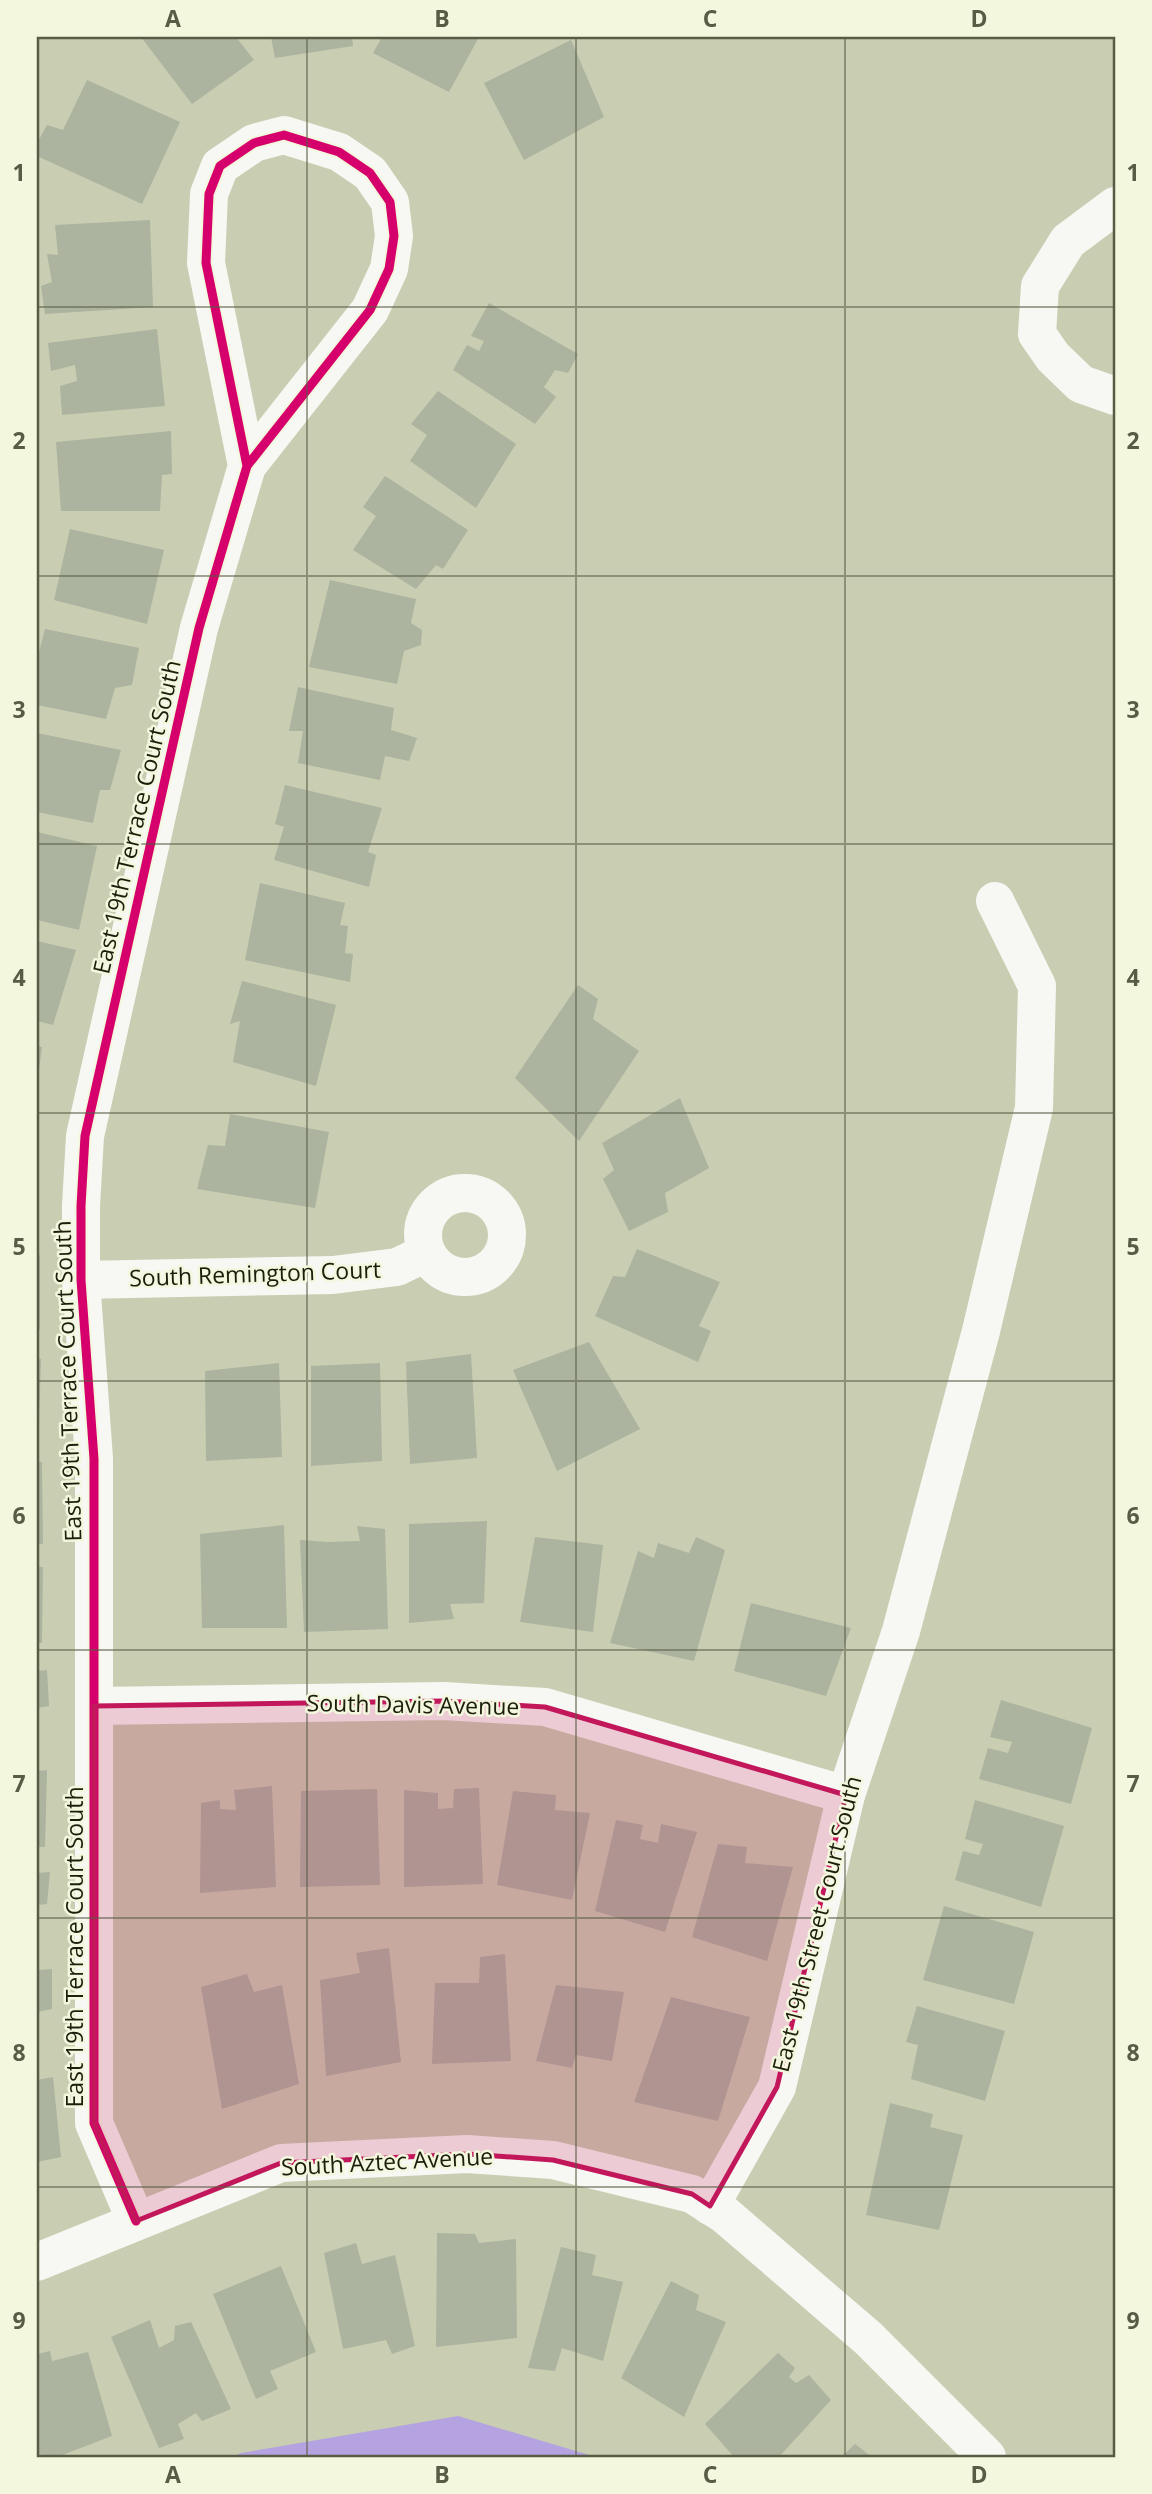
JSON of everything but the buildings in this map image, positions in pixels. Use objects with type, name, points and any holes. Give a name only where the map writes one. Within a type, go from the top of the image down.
[{"type":"street","name":"East 19th Terrace Court South","points":[[136,2221],[94,2123],[94,1459],[80,1280],[85,1136],[199,628],[247,466],[370,310],[389,269],[394,236],[390,202],[370,173],[339,152],[284,135],[254,144],[220,166],[209,194],[206,262],[247,466]]},
{"type":"street","points":[[1115,206],[1068,241],[1040,286],[1037,334],[1053,358],[1081,384],[1115,396]]},
{"type":"street","name":"East 19th Street Court South","points":[[710,2206],[777,2087],[846,1795],[901,1631],[981,1331],[1034,1108],[1037,986],[995,901]]},
{"type":"street","name":"South Remington Court","points":[[80,1280],[333,1275],[397,1267],[426,1253]]},
{"type":"street","name":"South Davis Avenue","points":[[94,1706],[444,1701],[545,1707],[846,1795]]},
{"type":"street","name":"South Aztec Avenue","points":[[37,2262],[281,2163],[467,2154],[553,2160],[692,2194],[724,2215],[868,2338],[987,2457]]},
{"type":"highlighted area","points":[[444,1701],[545,1707],[846,1795],[777,2087],[710,2206],[692,2194],[553,2160],[467,2154],[281,2163],[136,2221],[94,2123],[94,1706]]},
{"type":"shaded area","points":[[458,2416],[596,2457],[232,2457],[241,2453]]},
{"type":"cycle path","points":[[136,2221],[94,2123],[94,1459],[81,1280],[85,1136],[199,628],[247,466],[206,263],[209,194],[220,166],[254,143],[284,135],[339,152],[370,173],[390,202],[394,236],[389,269],[370,310],[247,466]]}]
